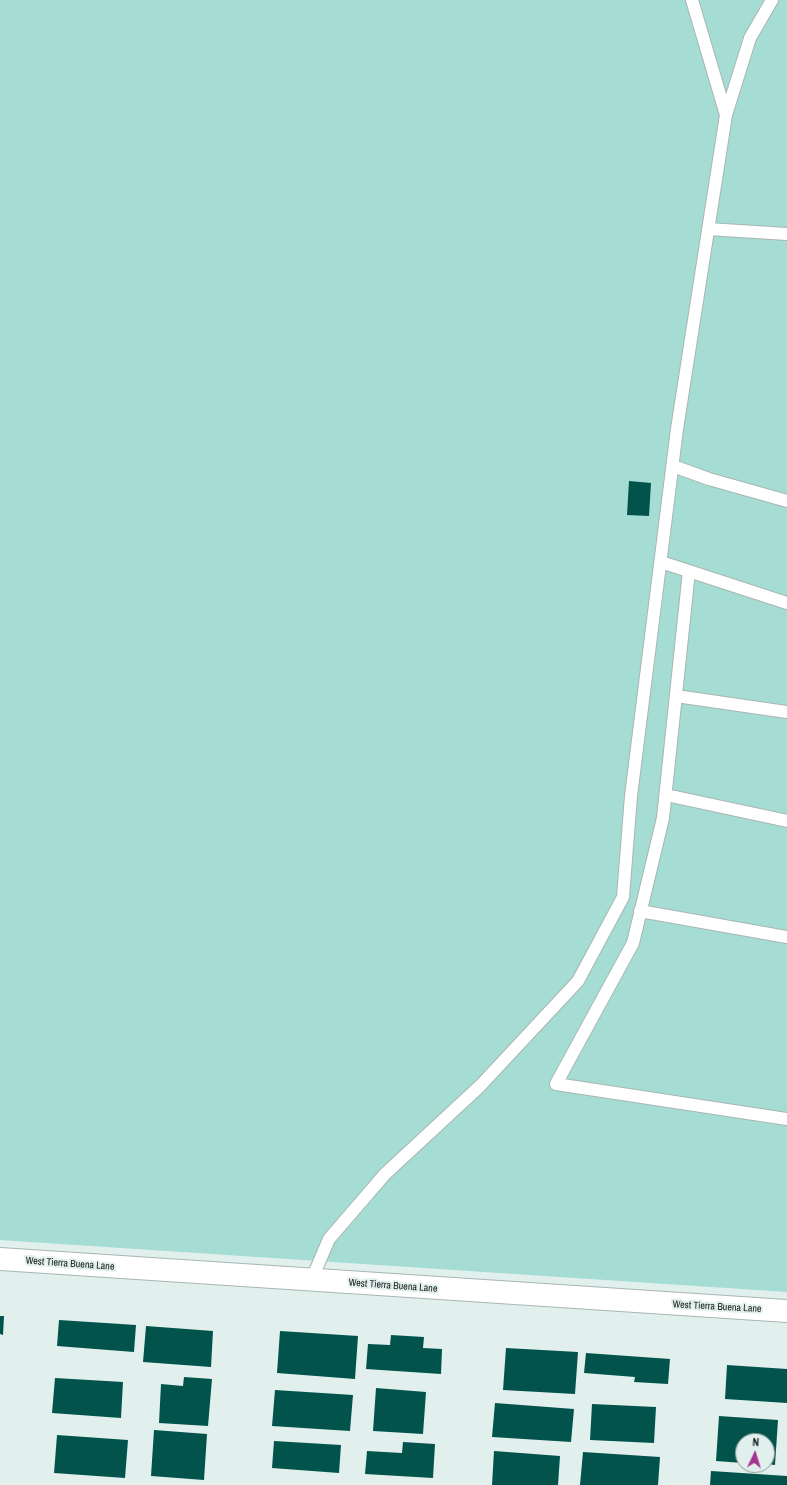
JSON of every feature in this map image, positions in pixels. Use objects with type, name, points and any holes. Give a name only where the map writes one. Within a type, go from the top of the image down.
[{"type":"street","name":"West Tierra Buena Lane","points":[[0,1260],[787,1311]]},
{"type":"lane","points":[[692,0],[726,115]]},
{"type":"lane","points":[[311,1281],[329,1239],[385,1174],[480,1086],[578,980],[623,897],[632,796],[672,466],[726,115],[750,38],[772,0]]},
{"type":"lane","points":[[708,229],[787,234]]},
{"type":"lane","points":[[672,466],[709,479],[787,501]]},
{"type":"lane","points":[[661,562],[787,603]]},
{"type":"lane","points":[[689,570],[663,818],[633,943],[556,1084],[787,1119]]},
{"type":"lane","points":[[676,696],[787,712]]},
{"type":"lane","points":[[666,795],[787,821]]},
{"type":"lane","points":[[640,910],[787,937]]},
{"type":"shaded area","points":[[0,0],[787,0],[787,1292],[0,1240]]},
{"type":"building","points":[[629,481],[651,483],[649,516],[627,515]]},
{"type":"building","points":[[0,1316],[4,1316],[3,1335],[0,1334]]},
{"type":"building","points":[[59,1320],[136,1325],[134,1352],[57,1346]]},
{"type":"building","points":[[146,1326],[213,1331],[211,1367],[143,1362]]},
{"type":"building","points":[[280,1331],[358,1336],[355,1379],[277,1373]]},
{"type":"building","points":[[391,1335],[424,1337],[423,1348],[442,1349],[441,1374],[366,1369],[368,1344],[390,1345]]},
{"type":"building","points":[[506,1348],[578,1352],[575,1394],[503,1390]]},
{"type":"building","points":[[586,1353],[670,1359],[668,1384],[634,1382],[635,1377],[584,1373]]},
{"type":"building","points":[[727,1365],[787,1369],[787,1403],[725,1399]]},
{"type":"building","points":[[184,1377],[212,1379],[208,1426],[159,1423],[161,1384],[183,1386]]},
{"type":"building","points":[[55,1378],[123,1382],[121,1418],[52,1413]]},
{"type":"building","points":[[376,1388],[426,1392],[423,1434],[373,1431]]},
{"type":"building","points":[[275,1390],[353,1395],[350,1431],[272,1426]]},
{"type":"building","points":[[495,1403],[574,1409],[571,1442],[492,1437]]},
{"type":"building","points":[[592,1404],[656,1407],[654,1443],[590,1440]]},
{"type":"building","points":[[719,1416],[778,1420],[775,1465],[775,1433],[735,1433],[735,1462],[716,1461]]},
{"type":"building","points":[[154,1430],[207,1434],[204,1480],[151,1476]]},
{"type":"building","points":[[57,1435],[128,1440],[125,1478],[54,1473]]},
{"type":"building","points":[[274,1441],[341,1445],[339,1473],[272,1468]]},
{"type":"building","points":[[403,1442],[435,1444],[433,1478],[365,1474],[367,1451],[402,1453]]},
{"type":"building","points":[[494,1451],[560,1456],[558,1485],[492,1485]]},
{"type":"building","points":[[583,1452],[660,1457],[658,1485],[580,1485]]},
{"type":"building","points":[[711,1471],[787,1476],[787,1485],[710,1485]]}]
